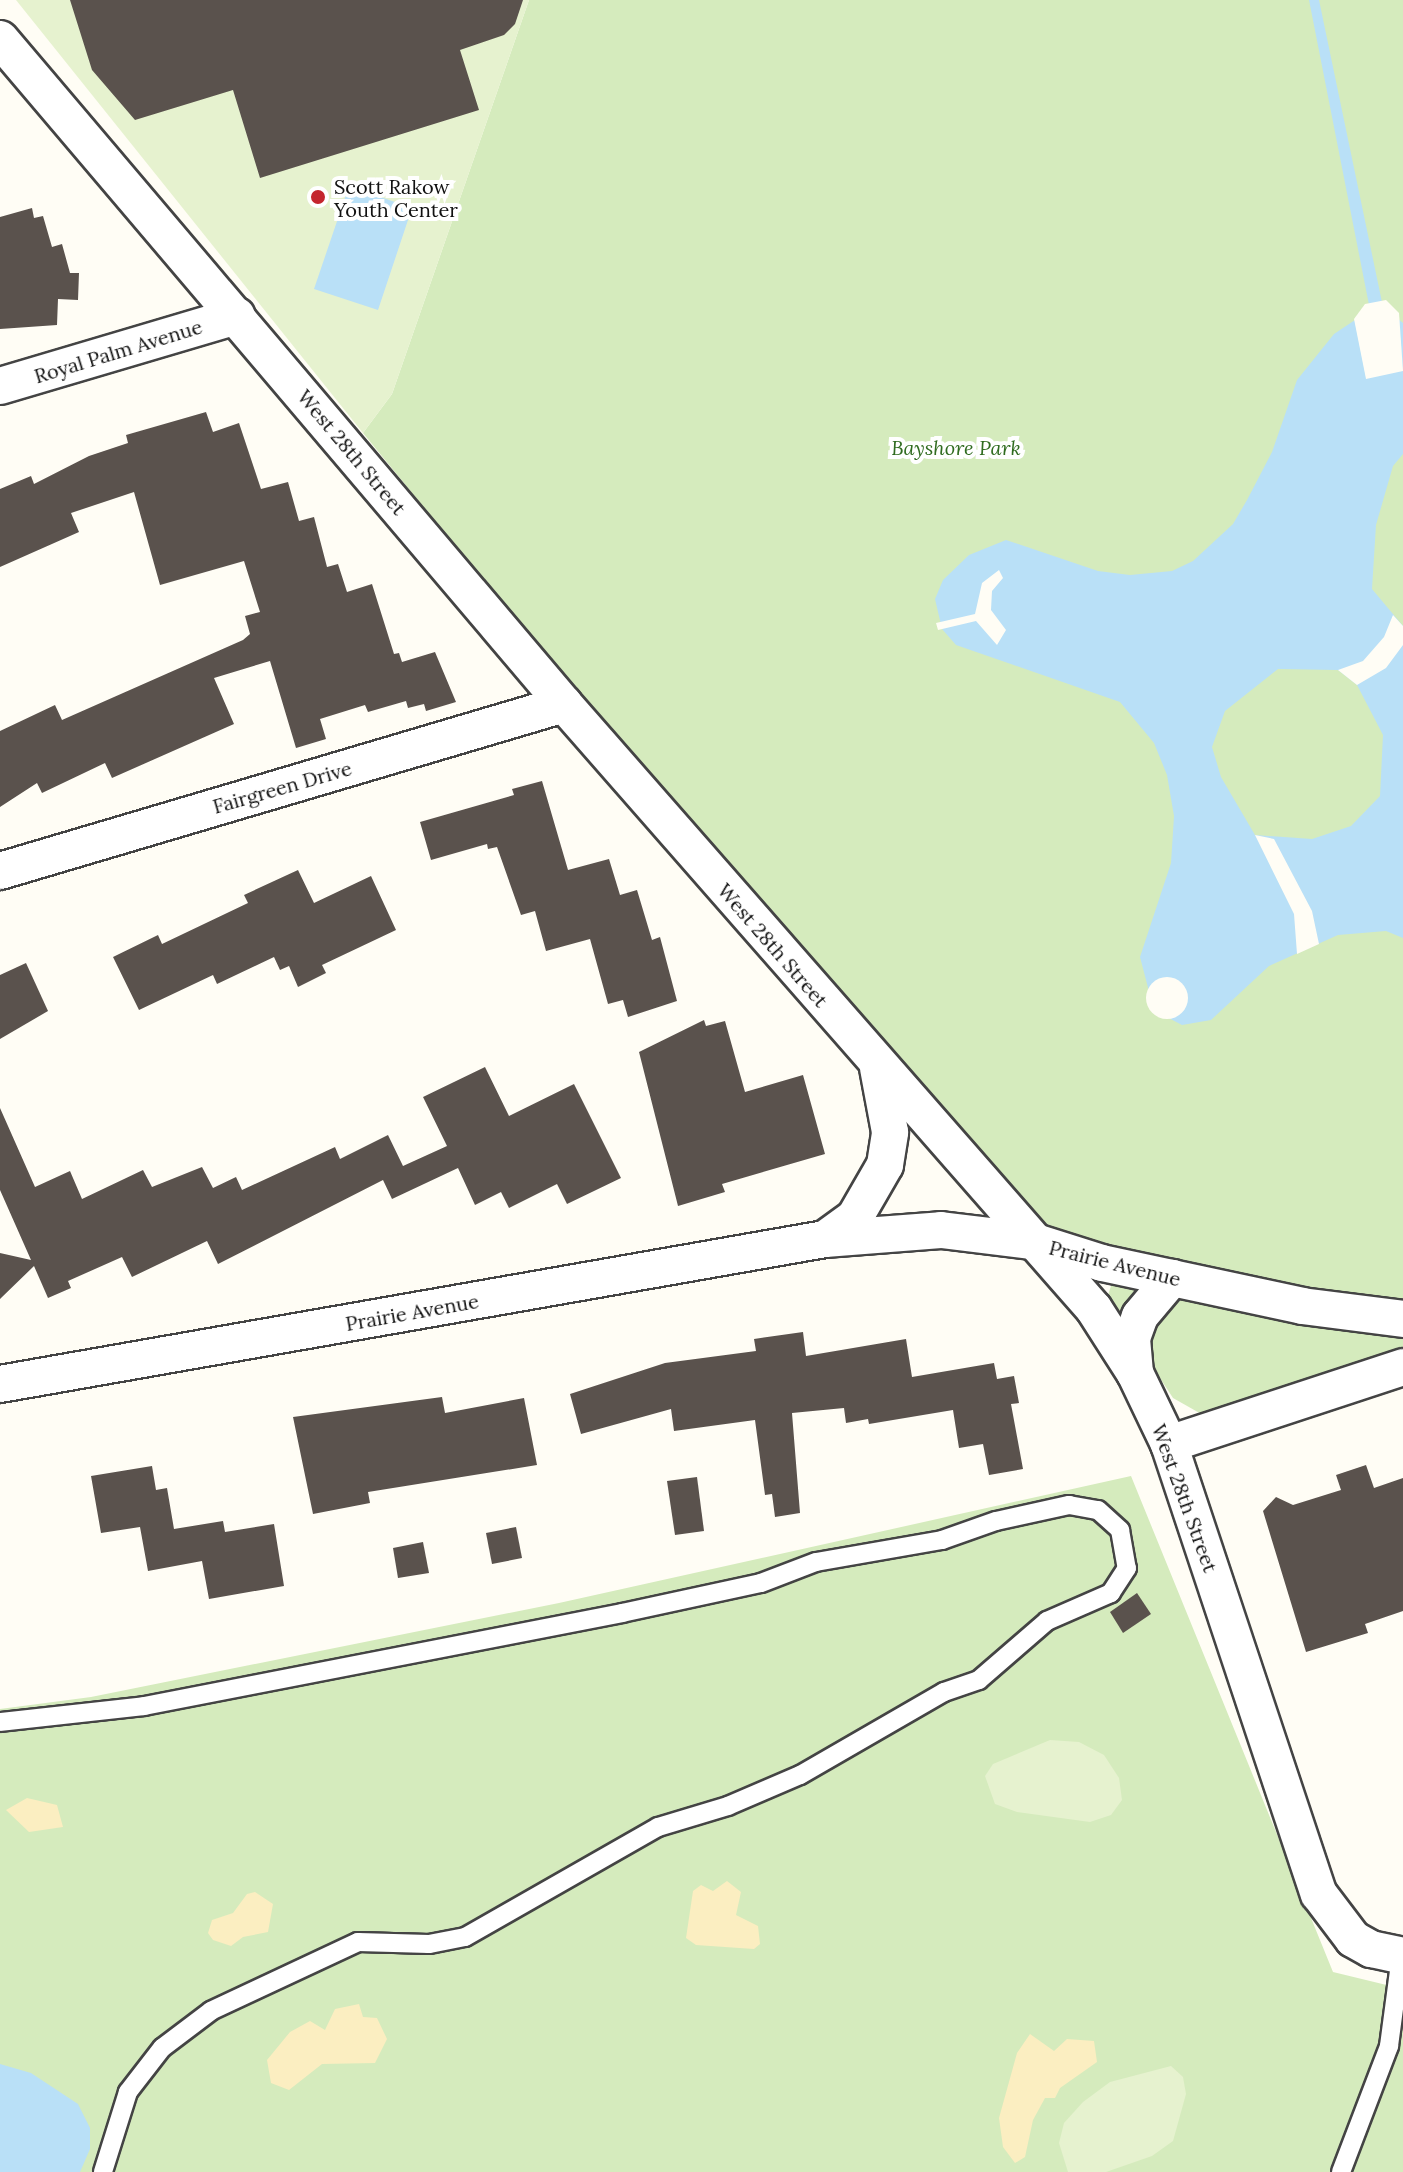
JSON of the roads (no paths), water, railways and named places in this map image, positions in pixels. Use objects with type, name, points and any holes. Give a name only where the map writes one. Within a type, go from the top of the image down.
[{"type":"street","name":"West 28th Street","points":[[0,39],[564,704],[1094,1309],[1135,1373],[1169,1444],[1319,1894],[1353,1939],[1392,1953]]},
{"type":"street","name":"Royal Palm Avenue","points":[[0,386],[237,316]]},
{"type":"street","name":"Fairgreen Drive","points":[[0,871],[564,704]]},
{"type":"street","name":"Prairie Avenue","points":[[825,1239],[855,1217],[885,1165],[890,1132],[878,1066]]},
{"type":"street","name":"Prairie Avenue","points":[[0,1384],[825,1239],[941,1230],[1032,1241],[1172,1278],[1302,1306],[1403,1319]]},
{"type":"street","points":[[1135,1373],[1132,1338],[1140,1316],[1172,1278]]},
{"type":"street","points":[[1169,1444],[1403,1367]]},
{"type":"lane","points":[[0,1722],[144,1706],[622,1613],[761,1583],[816,1562],[942,1540],[996,1521],[1069,1505],[1098,1510],[1120,1530],[1127,1568],[1111,1593],[1047,1621],[979,1680],[944,1692],[800,1775],[728,1806],[658,1827],[465,1937],[429,1944],[358,1942],[211,2011],[162,2048],[128,2092],[103,2172]]},
{"type":"lane","points":[[1341,2172],[1389,2046],[1392,1953]]},
{"type":"water","points":[[1309,0],[1319,0],[1383,307],[1403,323],[1403,454],[1393,466],[1376,525],[1372,589],[1403,626],[1403,938],[1386,931],[1338,935],[1269,966],[1211,1020],[1182,1025],[1161,1014],[1151,999],[1140,957],[1171,863],[1174,816],[1167,775],[1154,743],[1120,702],[956,645],[942,629],[935,599],[943,580],[969,555],[1006,540],[1098,571],[1130,575],[1172,571],[1193,561],[1233,524],[1247,500],[1272,452],[1297,380],[1334,334],[1370,310]],"holes":[[[1278,669],[1338,670],[1357,685],[1383,735],[1380,796],[1351,826],[1312,839],[1255,835],[1221,777],[1212,747],[1225,711]]]},
{"type":"water","points":[[349,186],[412,208],[378,310],[314,289]]},
{"type":"water","points":[[0,2064],[31,2073],[78,2104],[90,2128],[90,2149],[80,2172],[0,2172]]},
{"type":"place","name":"Scott Rakow Youth Center","points":[[318,197]]},
{"type":"park label","name":"Bayshore Park","points":[[956,447]]}]
